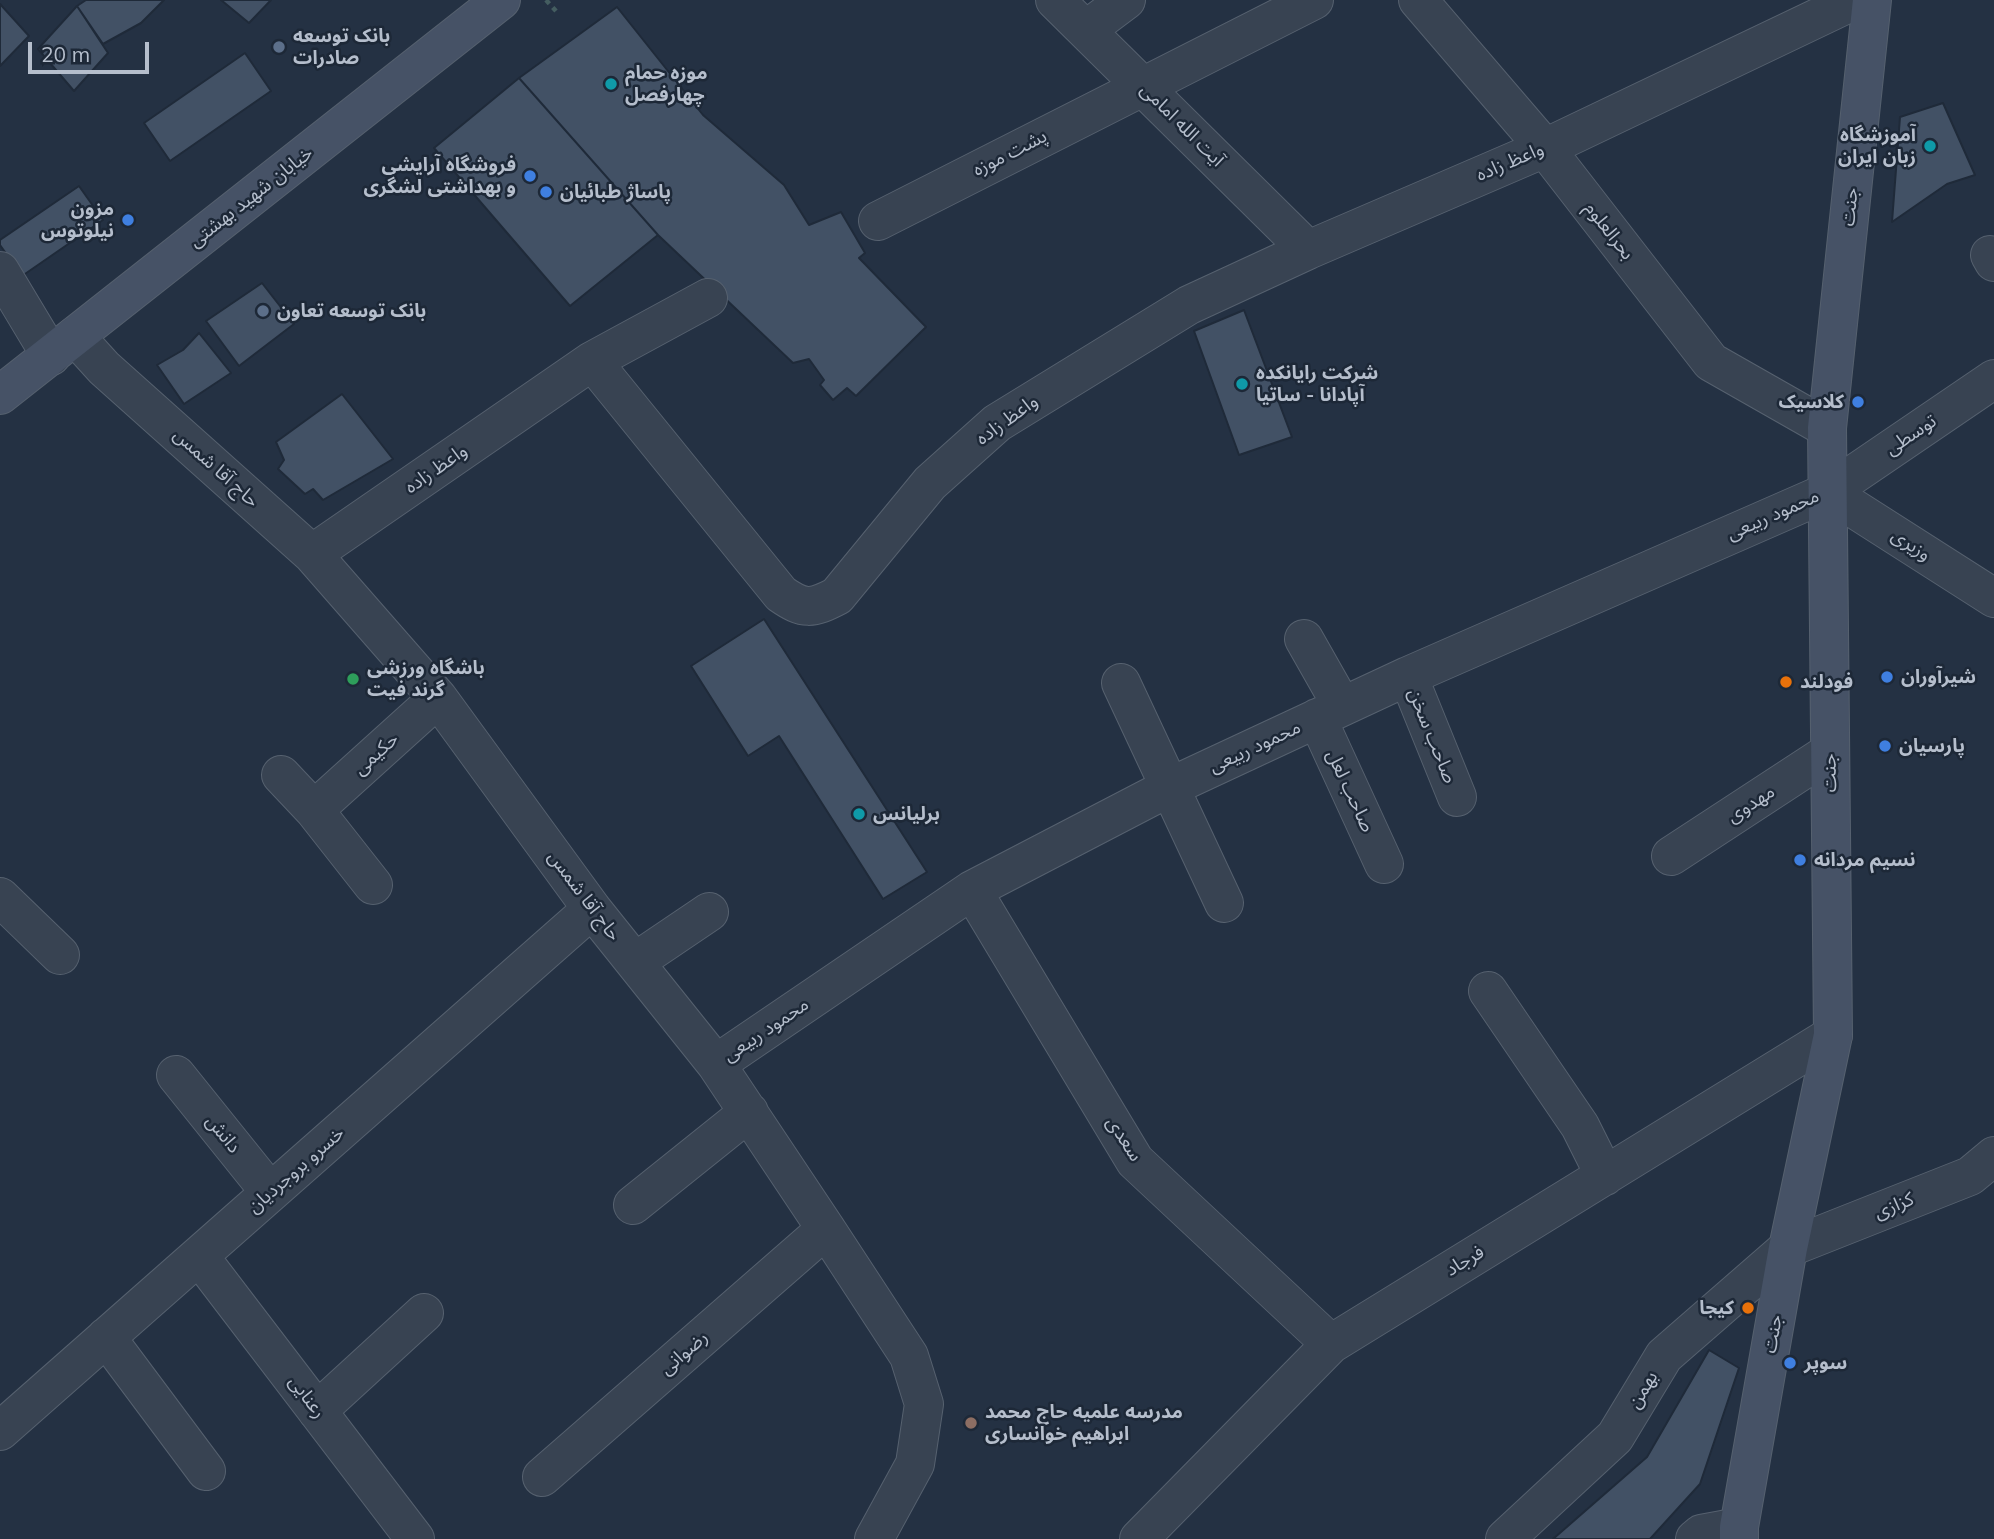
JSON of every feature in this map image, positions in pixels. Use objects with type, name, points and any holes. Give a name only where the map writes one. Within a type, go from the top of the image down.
[{"type":"street","name":"خیابان شهید بهشتی","points":[[0,395],[501,0]]},
{"type":"street","name":"آیت الله امامی","points":[[1055,0],[1308,250]]},
{"type":"street","points":[[1086,30],[1126,0]]},
{"type":"street","name":"پشت موزه","points":[[878,221],[1314,0]]},
{"type":"street","name":"بحرالعلوم","points":[[1418,0],[1545,148],[1711,362],[1827,428]]},
{"type":"street","name":"واعظ زاده","points":[[312,554],[592,361],[781,594],[797,605],[818,605],[837,596],[930,483],[997,423],[1188,305],[1545,148],[1855,0]]},
{"type":"street","name":"جنت","points":[[1739,1533],[1788,1248],[1833,1035],[1827,428],[1872,0]]},
{"type":"street","name":"حاج آقا شمس","points":[[0,271],[63,346],[104,368],[312,554],[438,698],[592,909],[716,1064],[909,1356],[924,1404],[915,1464],[874,1539]]},
{"type":"street","points":[[592,361],[708,298]]},
{"type":"street","name":"توسطی","points":[[1828,492],[1994,379]]},
{"type":"street","name":"وزیری","points":[[1828,492],[1994,598]]},
{"type":"street","name":"محمود ربیعی","points":[[716,1064],[972,890],[1170,787],[1408,676],[1828,492]]},
{"type":"street","name":"صاحب لعل","points":[[1304,639],[1384,864]]},
{"type":"street","name":"صاحب سخن","points":[[1408,676],[1457,797]]},
{"type":"street","points":[[1121,683],[1224,903]]},
{"type":"street","name":"حکیمی","points":[[314,810],[438,698]]},
{"type":"street","name":"مهدوی","points":[[1671,856],[1830,752]]},
{"type":"street","points":[[281,775],[314,810],[373,885]]},
{"type":"street","name":"سعدی","points":[[972,890],[1135,1161],[1331,1344]]},
{"type":"street","points":[[0,897],[60,955]]},
{"type":"street","name":"خسرو بروجردیان","points":[[0,1431],[592,909]]},
{"type":"street","points":[[635,962],[709,912]]},
{"type":"street","points":[[1488,991],[1580,1126],[1605,1176]]},
{"type":"street","name":"فرجاد","points":[[1139,1539],[1331,1344],[1833,1035]]},
{"type":"street","name":"دانش","points":[[176,1075],[270,1192]]},
{"type":"street","points":[[633,1205],[749,1112]]},
{"type":"street","name":"کزازی","points":[[1788,1248],[1970,1176],[1994,1156]]},
{"type":"street","name":"رضوانی","points":[[542,1477],[827,1229]]},
{"type":"street","name":"بهمن","points":[[1504,1539],[1615,1437],[1664,1356],[1788,1248]]},
{"type":"street","name":"رعنایی","points":[[198,1256],[415,1539]]},
{"type":"street","points":[[317,1411],[424,1313]]},
{"type":"street","points":[[106,1337],[206,1471]]},
{"type":"street","points":[[1695,1539],[1701,1534],[1739,1533]]},
{"type":"path","points":[[546,0],[556,11]]},
{"type":"building","points":[[86,0],[164,0],[141,23],[103,44],[77,6]]},
{"type":"building","points":[[221,0],[271,0],[249,23]]},
{"type":"building","points":[[0,4],[29,36],[0,66]]},
{"type":"building","points":[[77,6],[108,53],[74,91],[38,49]]},
{"type":"building","points":[[617,7],[703,115],[784,185],[809,225],[841,212],[865,253],[859,258],[926,327],[856,396],[847,388],[833,400],[820,385],[824,380],[809,359],[793,363],[658,235],[519,78]]},
{"type":"building","points":[[245,53],[271,91],[170,161],[144,123]]},
{"type":"building","name":"پاساژ طبائیان","points":[[519,78],[658,235],[570,306],[434,148]]},
{"type":"building","name":"آموزشگاه زبان ایران","points":[[1943,103],[1975,175],[1947,184],[1892,222],[1900,117]]},
{"type":"building","points":[[79,186],[103,220],[22,276],[0,245],[0,240]]},
{"type":"building","points":[[262,283],[294,324],[239,366],[206,321]]},
{"type":"building","name":"شرکت رایانکده آپادانا - ساتیا","points":[[1244,310],[1292,437],[1239,455],[1194,331]]},
{"type":"building","points":[[199,333],[231,373],[184,404],[157,365],[183,350]]},
{"type":"building","points":[[342,394],[393,459],[323,500],[313,489],[305,494],[278,469],[284,460],[276,442]]},
{"type":"building","name":"برلیانس","points":[[764,619],[927,872],[883,899],[779,736],[748,756],[691,666]]},
{"type":"building","points":[[1709,1350],[1739,1368],[1700,1484],[1650,1539],[1553,1539],[1647,1457]]},
{"type":"place","name":"بانک توسعه صادرات","points":[[279,47]]},
{"type":"place","name":"موزه حمام چهارفصل","points":[[611,84]]},
{"type":"place","name":"آموزشگاه زبان ایران","points":[[1930,146]]},
{"type":"place","name":"فروشگاه آرایشی و بهداشتی لشگری","points":[[530,176]]},
{"type":"place","name":"پاساژ طبائیان","points":[[546,192]]},
{"type":"place","name":"مزون نیلوتوس","points":[[128,220]]},
{"type":"place","name":"بانک توسعه تعاون","points":[[263,311]]},
{"type":"place","name":"شرکت رایانکده آپادانا - ساتیا","points":[[1242,384]]},
{"type":"place","name":"کلاسیک","points":[[1858,402]]},
{"type":"place","name":"شیرآوران","points":[[1887,677]]},
{"type":"place","name":"باشگاه ورزشی گرند فیت","points":[[353,679]]},
{"type":"place","name":"فودلند","points":[[1786,682]]},
{"type":"place","name":"پارسیان","points":[[1885,746]]},
{"type":"place","name":"برلیانس","points":[[859,814]]},
{"type":"place","name":"نسیم مردانه","points":[[1800,860]]},
{"type":"place","name":"کیجا","points":[[1748,1308]]},
{"type":"place","name":"سوپر","points":[[1790,1363]]},
{"type":"place","name":"مدرسه علمیه حاج محمد ابراهیم خوانساری","points":[[971,1423]]}]
